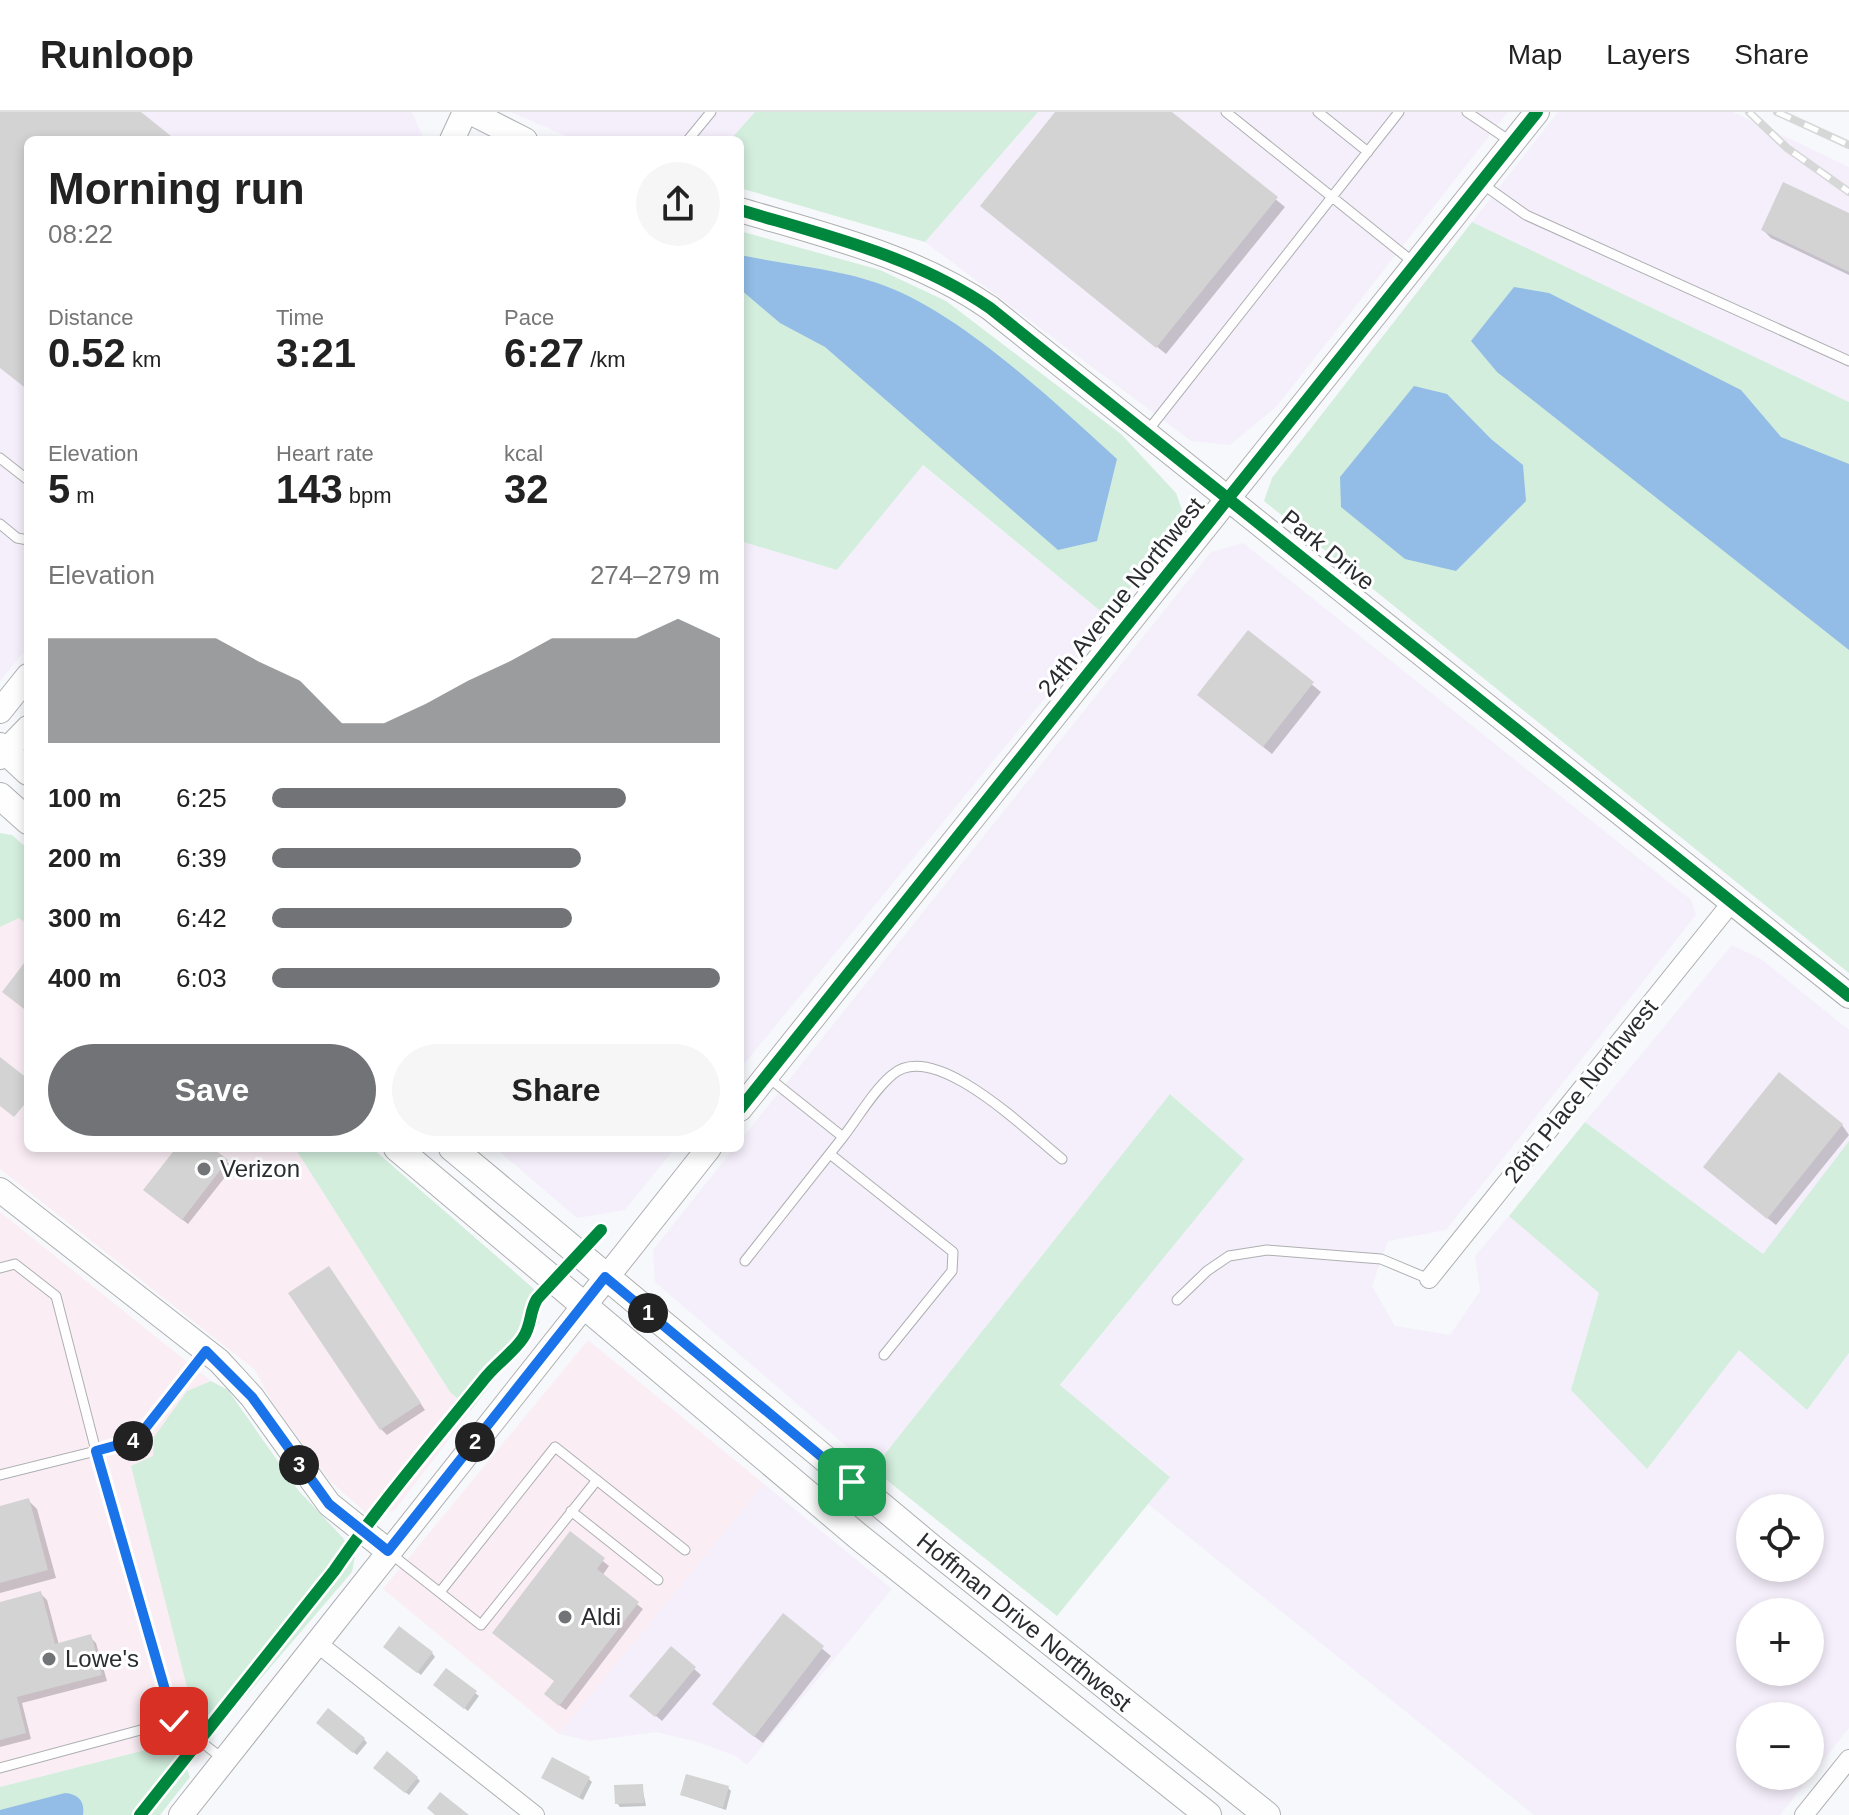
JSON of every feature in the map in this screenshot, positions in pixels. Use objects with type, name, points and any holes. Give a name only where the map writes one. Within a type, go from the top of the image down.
[{"type":"main road","points":[[3,752],[24,769]]},
{"type":"main road","points":[[0,796],[24,817]]},
{"type":"main road","name":"Hoffman Drive Northwest","points":[[402,1152],[859,1537],[1208,1815]]},
{"type":"main road","name":"Hoffman Drive Northwest","points":[[457,1152],[937,1552],[1267,1815]]},
{"type":"street","points":[[454,136],[467,112],[507,136]]},
{"type":"street","name":"24th Avenue Northwest","points":[[744,1104],[1537,112]]},
{"type":"street","name":"Park Drive","points":[[744,211],[881,251],[949,281],[990,308],[1849,996]]},
{"type":"street","points":[[0,711],[24,681]]},
{"type":"street","points":[[3,752],[24,732]]},
{"type":"street","name":"26th Place Northwest","points":[[1429,1279],[1732,902]]},
{"type":"street","points":[[181,1815],[706,1152]]},
{"type":"street","points":[[3,1199],[206,1351],[246,1389],[329,1504],[388,1551]]},
{"type":"street","points":[[317,1643],[535,1815]]},
{"type":"street","points":[[1804,1815],[1849,1759]]},
{"type":"lane","points":[[1226,112],[1416,264]]},
{"type":"lane","points":[[1318,112],[1368,152]]},
{"type":"lane","points":[[1146,433],[1399,112]]},
{"type":"lane","points":[[1467,112],[1512,143]]},
{"type":"lane","points":[[691,136],[706,113]]},
{"type":"lane","points":[[1481,183],[1526,215],[1849,361]]},
{"type":"lane","points":[[0,458],[24,477]]},
{"type":"lane","points":[[0,524],[17,538],[24,539]]},
{"type":"lane","points":[[745,1261],[894,1072],[925,1064],[958,1076],[1062,1159]]},
{"type":"lane","points":[[766,1076],[843,1137]]},
{"type":"lane","points":[[830,1154],[953,1252],[952,1271],[884,1355]]},
{"type":"lane","points":[[1177,1300],[1207,1271],[1229,1256],[1267,1250],[1381,1259],[1429,1279]]},
{"type":"lane","points":[[0,1268],[15,1264],[56,1296],[96,1451],[174,1721],[224,1760]]},
{"type":"lane","points":[[0,1475],[136,1440],[206,1351]]},
{"type":"lane","points":[[440,1592],[555,1447],[685,1550]]},
{"type":"lane","points":[[388,1551],[481,1625],[597,1480]]},
{"type":"lane","points":[[571,1511],[658,1580]]},
{"type":"lane","points":[[0,1768],[174,1721]]},
{"type":"shaded area","points":[[0,112],[412,112],[423,136],[24,136],[24,652],[0,681]]},
{"type":"shaded area","points":[[511,112],[755,112],[734,136],[566,136]]},
{"type":"shaded area","points":[[1038,112],[1508,112],[1277,406],[1230,445],[1191,441],[925,242]]},
{"type":"shaded area","points":[[1558,112],[1733,112],[1849,167],[1849,402],[1472,222]]},
{"type":"shaded area","points":[[922,465],[1110,619],[744,1064],[744,542],[837,570]]},
{"type":"shaded area","points":[[1243,543],[1691,900],[1696,915],[1446,1230],[1388,1241],[1372,1286],[1395,1326],[1450,1335],[1480,1291],[1475,1256],[1509,1216],[1599,1293],[1571,1390],[1739,1350],[1807,1410],[1849,1353],[1849,1728],[1824,1760],[1824,1702],[1736,1702],[1736,1790],[1800,1790],[1780,1815],[1534,1815],[1148,1504],[1170,1476],[1060,1386],[1243,1159],[1171,1094],[873,1469],[655,1282],[653,1250],[731,1152],[744,1152],[744,1136],[1211,552]]},
{"type":"shaded area","points":[[19,918],[24,922],[24,1152],[298,1152],[450,1392],[471,1410],[396,1509],[385,1514],[366,1513],[329,1480],[272,1402],[255,1370],[0,1169],[0,927]]},
{"type":"shaded area","points":[[1732,945],[1761,959],[1849,1030],[1849,1141],[1763,1255],[1585,1122]]},
{"type":"shaded area","points":[[500,1152],[672,1152],[625,1210],[577,1218]]},
{"type":"shaded area","points":[[0,1212],[211,1381],[187,1391],[190,1699],[200,1719],[177,1742],[0,1787]]},
{"type":"shaded area","points":[[588,1340],[764,1484],[559,1734],[383,1589]]},
{"type":"shaded area","points":[[764,1484],[892,1589],[747,1765],[736,1756],[698,1742],[656,1732],[590,1741],[559,1734]]},
{"type":"green space","points":[[755,112],[1038,112],[925,242],[744,189],[744,136],[734,136]]},
{"type":"green space","points":[[1472,222],[1849,402],[1849,973],[1264,501],[1272,478]]},
{"type":"green space","points":[[744,232],[880,270],[946,301],[1121,434],[1176,493],[1182,510],[1110,619],[923,465],[837,570],[744,542]]},
{"type":"green space","points":[[0,833],[12,835],[24,846],[24,922],[19,918],[0,927]]},
{"type":"green space","points":[[1170,1094],[1244,1159],[1060,1385],[1170,1477],[1057,1616],[873,1469]]},
{"type":"green space","points":[[1585,1122],[1763,1254],[1849,1141],[1849,1353],[1807,1410],[1739,1350],[1647,1469],[1571,1390],[1599,1293],[1509,1216]]},
{"type":"green space","points":[[298,1152],[377,1152],[534,1289],[540,1307],[539,1323],[471,1410],[450,1392]]},
{"type":"green space","points":[[211,1381],[228,1390],[298,1490],[343,1538],[355,1556],[352,1572],[227,1718],[208,1720],[200,1715],[190,1699],[131,1466],[153,1456],[154,1437],[187,1391]]},
{"type":"green space","points":[[177,1742],[190,1777],[160,1815],[0,1815],[0,1787]]},
{"type":"water","points":[[744,256],[828,270],[877,283],[939,313],[971,335],[1003,359],[1117,459],[1097,541],[1058,550],[825,347],[780,323],[744,292]]},
{"type":"water","points":[[1514,287],[1549,293],[1741,390],[1781,437],[1849,464],[1849,650],[1497,372],[1471,341]]},
{"type":"water","points":[[1414,386],[1447,394],[1491,439],[1523,465],[1526,501],[1456,571],[1405,559],[1341,507],[1340,477]]},
{"type":"water","points":[[65,1793],[80,1800],[83,1815],[0,1815],[0,1810]]},
{"type":"building","points":[[0,112],[141,112],[171,136],[24,136],[24,387],[0,368]]},
{"type":"building","points":[[1055,112],[1172,112],[1278,197],[1156,348],[980,206]]},
{"type":"building","points":[[1783,182],[1849,213],[1849,272],[1761,230]]},
{"type":"building","points":[[1248,630],[1314,682],[1263,747],[1197,695]]},
{"type":"building","points":[[24,963],[24,1009],[2,992]]},
{"type":"building","points":[[0,1057],[24,1076],[24,1105],[14,1117],[0,1106]]},
{"type":"building","points":[[1779,1072],[1843,1124],[1767,1219],[1703,1167]]},
{"type":"building","points":[[173,1152],[218,1152],[228,1160],[182,1220],[143,1190]]},
{"type":"building","points":[[329,1266],[421,1403],[380,1430],[288,1293]]},
{"type":"building","points":[[29,1498],[48,1570],[0,1583],[0,1506]]},
{"type":"building","name":"Aldi","points":[[570,1531],[605,1558],[597,1569],[639,1602],[559,1706],[544,1694],[554,1681],[492,1633]]},
{"type":"building","name":"Lowe's","points":[[41,1591],[55,1644],[91,1634],[102,1675],[17,1697],[26,1733],[0,1740],[0,1602]]},
{"type":"building","points":[[783,1613],[824,1646],[754,1737],[712,1704]]},
{"type":"building","points":[[399,1626],[433,1652],[417,1673],[383,1647]]},
{"type":"building","points":[[671,1646],[696,1667],[655,1717],[629,1696]]},
{"type":"building","points":[[446,1668],[477,1691],[464,1709],[433,1685]]},
{"type":"building","points":[[328,1708],[365,1738],[353,1753],[316,1723]]},
{"type":"building","points":[[387,1751],[418,1777],[405,1793],[373,1768]]},
{"type":"building","points":[[552,1757],[590,1777],[579,1798],[541,1778]]},
{"type":"building","points":[[686,1774],[729,1786],[723,1808],[680,1795]]},
{"type":"building","points":[[643,1784],[644,1803],[615,1804],[614,1785]]},
{"type":"building","points":[[440,1792],[469,1815],[435,1815],[427,1808]]},
{"type":"railway","points":[[1749,112],[1787,148],[1849,192]]},
{"type":"railway","points":[[1777,112],[1849,145]]},
{"type":"cycle path","points":[[744,1104],[1537,112]]},
{"type":"cycle path","points":[[744,211],[901,261],[931,274],[990,308],[1849,996]]},
{"type":"cycle path","points":[[140,1815],[408,1473],[485,1378],[519,1343],[526,1333],[537,1299],[601,1230]]},
{"type":"place","name":"Verizon","points":[[204,1169]]},
{"type":"place","name":"Aldi","points":[[565,1617]]},
{"type":"place","name":"Lowe's","points":[[49,1659]]},
{"type":"route","points":[[174,1721],[96,1451],[136,1440],[206,1351],[231,1372],[252,1397],[329,1504],[388,1551],[605,1277],[852,1482]]}]
